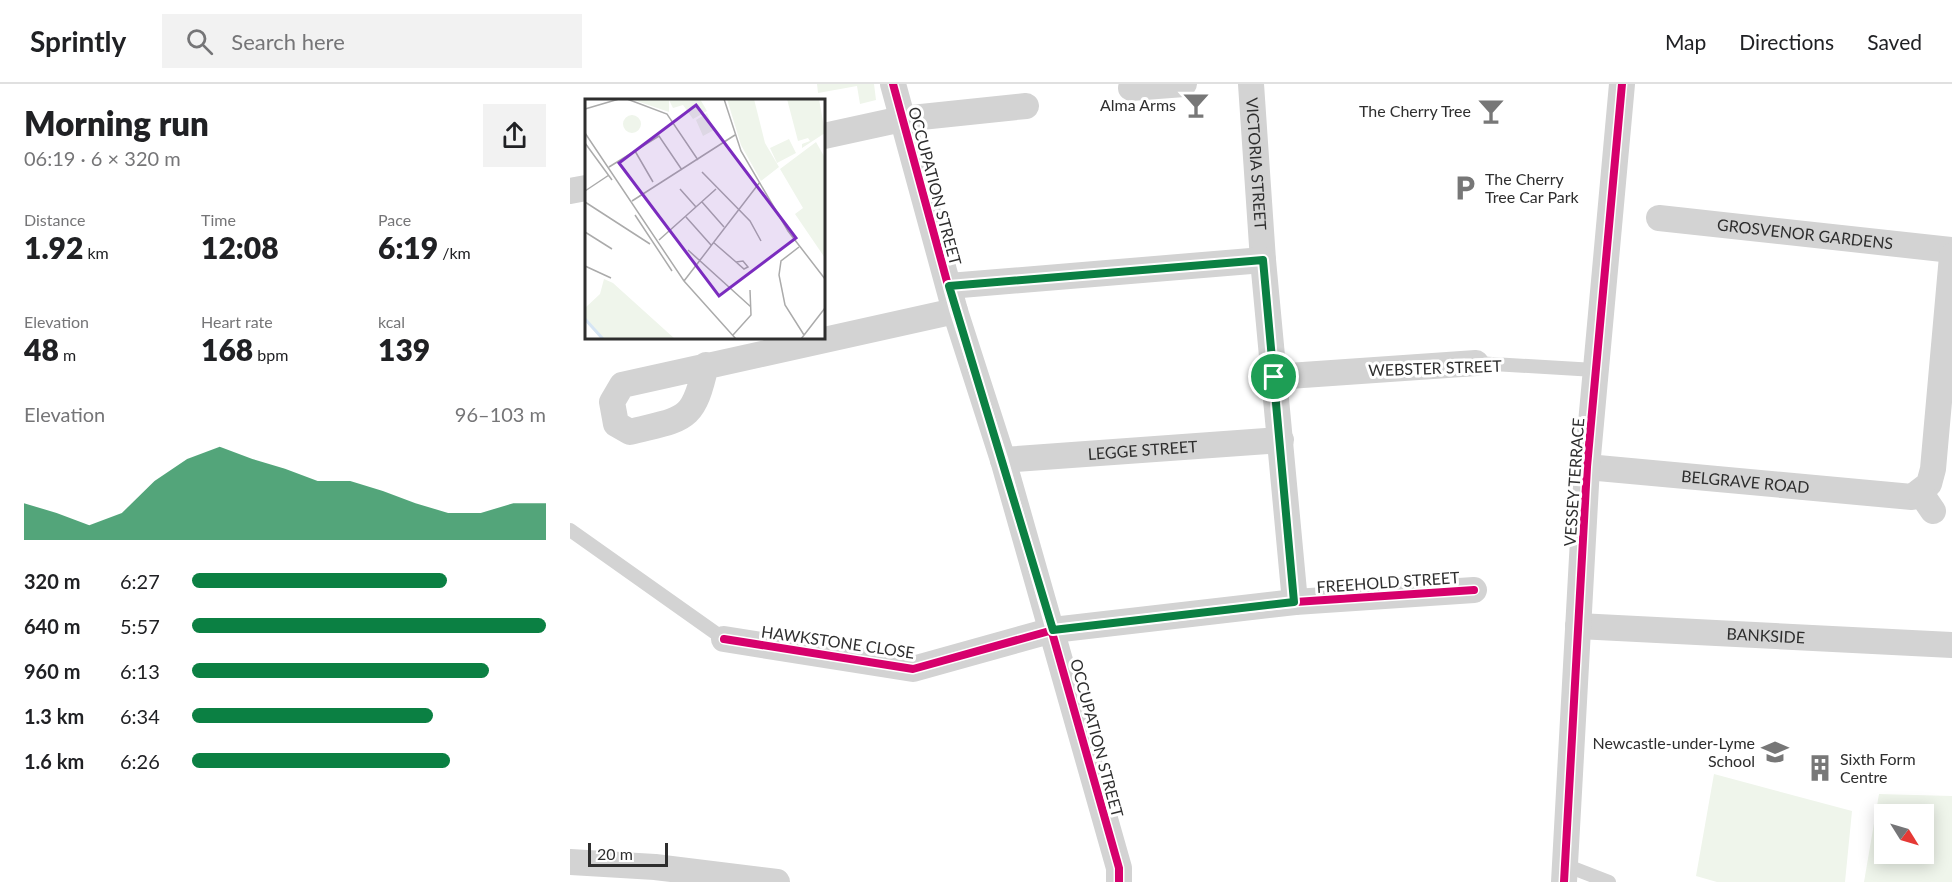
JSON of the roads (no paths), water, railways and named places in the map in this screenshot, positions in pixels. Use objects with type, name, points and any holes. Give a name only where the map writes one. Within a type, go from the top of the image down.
[{"type":"street","name":"OCCUPATION STREET","points":[[893,84],[952,299],[1053,630],[1119,868],[1119,882]]},
{"type":"street","points":[[1131,88],[1184,84]]},
{"type":"street","name":"VICTORIA STREET","points":[[1251,84],[1263,260],[1294,602]]},
{"type":"street","name":"VESSEY TERRACE","points":[[1564,873],[1587,467],[1622,84]]},
{"type":"street","points":[[825,136],[902,120],[1026,106]]},
{"type":"street","points":[[570,191],[585,188]]},
{"type":"street","name":"GROSVENOR GARDENS","points":[[1659,218],[1952,250]]},
{"type":"street","name":"BELGRAVE ROAD","points":[[1587,467],[1918,500],[1929,484],[1933,470],[1952,256]]},
{"type":"street","points":[[825,333],[952,299],[1263,260]]},
{"type":"street","points":[[706,365],[803,339]]},
{"type":"street","name":"WEBSTER STREET","points":[[1274,377],[1476,363]]},
{"type":"street","name":"LEGGE STREET","points":[[1003,460],[1281,440]]},
{"type":"street","name":"FREEHOLD STREET","points":[[1053,630],[1294,602],[1474,590]]},
{"type":"street","name":"BANKSIDE","points":[[1579,616],[1952,645]]},
{"type":"street","name":"HAWKSTONE CLOSE","points":[[724,639],[913,669],[1053,630]]},
{"type":"street","points":[[570,862],[655,867],[777,882]]},
{"type":"lane","name":"WEBSTER STREET","points":[[1476,363],[1595,370]]},
{"type":"lane","points":[[570,530],[724,639]]},
{"type":"lane","points":[[1564,873],[1609,882]]},
{"type":"place","name":"Alma Arms","points":[[1196,105]]},
{"type":"place","name":"The Cherry Tree","points":[[1491,111]]},
{"type":"place","name":"The Cherry Tree Car Park","points":[[1465,188]]},
{"type":"place","name":"Newcastle-under-Lyme School","points":[[1775,752]]},
{"type":"place","name":"Sixth Form Centre","points":[[1820,768]]}]
